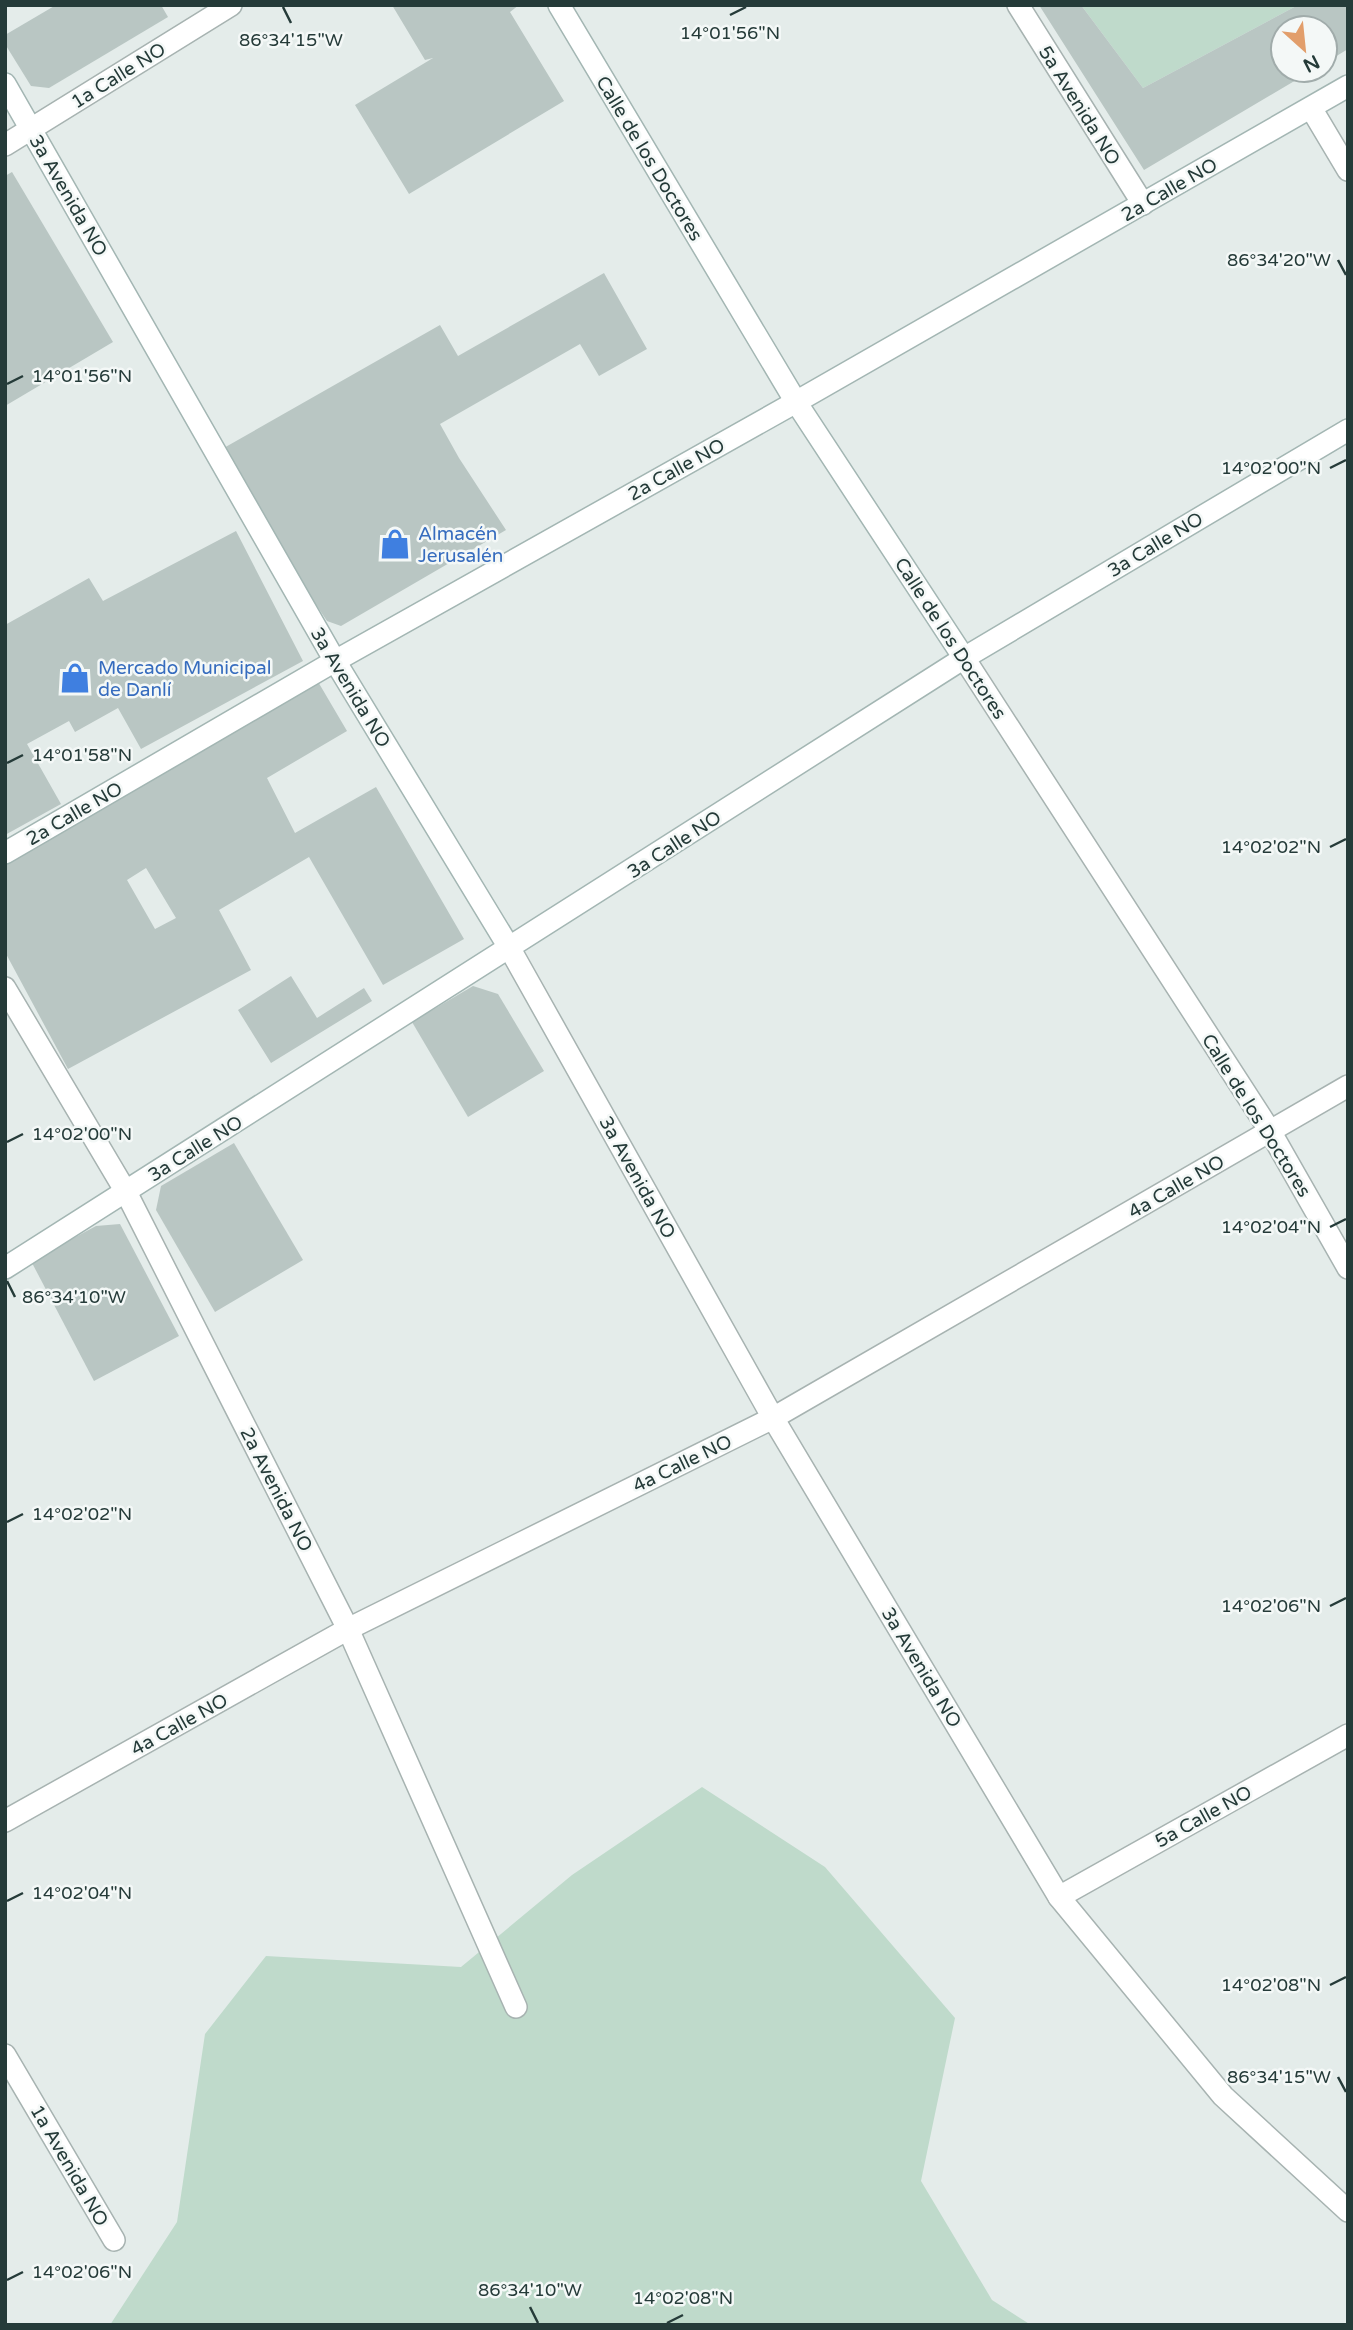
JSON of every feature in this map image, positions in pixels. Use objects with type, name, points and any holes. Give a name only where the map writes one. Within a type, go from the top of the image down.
[{"type":"street","name":"1a Calle NO","points":[[5,145],[231,5]]},
{"type":"street","name":"Calle de los Doctores","points":[[559,5],[796,402],[1270,1131],[1348,1268]]},
{"type":"street","name":"5a Avenida NO","points":[[1018,5],[1143,204]]},
{"type":"street","name":"3a Avenida NO","points":[[5,84],[334,661],[510,949],[774,1418],[1059,1897],[1223,2096],[1348,2211]]},
{"type":"street","name":"2a Calle NO","points":[[5,853],[334,661],[796,402],[1348,86]]},
{"type":"street","points":[[1311,108],[1348,170]]},
{"type":"street","name":"3a Calle NO","points":[[5,1268],[964,658],[1348,430]]},
{"type":"street","name":"2a Avenida NO","points":[[5,988],[125,1192],[348,1629],[516,2007]]},
{"type":"street","name":"4a Calle NO","points":[[5,1821],[348,1629],[774,1418],[1348,1086]]},
{"type":"street","name":"5a Calle NO","points":[[1059,1897],[1348,1735]]},
{"type":"street","name":"1a Avenida NO","points":[[5,2054],[114,2240]]},
{"type":"green space","points":[[1081,5],[1298,5],[1281,14],[1269,14],[1269,21],[1143,88]]},
{"type":"green space","points":[[702,1787],[825,1867],[955,2018],[921,2181],[992,2300],[1031,2325],[110,2325],[177,2222],[205,2034],[266,1956],[461,1967],[572,1875]]},
{"type":"building","points":[[56,5],[161,5],[168,17],[49,88],[31,86],[5,44],[5,35]]},
{"type":"building","points":[[392,5],[519,5],[510,12],[564,101],[409,194],[355,105],[433,58],[425,60]]},
{"type":"building","points":[[1039,5],[1081,5],[1143,88],[1269,21],[1269,84],[1289,84],[1144,170]]},
{"type":"building","points":[[1298,5],[1348,5],[1348,49],[1339,54],[1339,14],[1281,14]]},
{"type":"building","points":[[12,172],[113,342],[5,406],[5,176]]},
{"type":"building","points":[[604,273],[647,349],[599,376],[580,344],[440,424],[506,530],[341,626],[327,621],[284,557],[222,449],[440,325],[458,356]]},
{"type":"building","points":[[236,531],[303,661],[141,749],[118,708],[75,732],[69,721],[27,744],[61,804],[5,835],[5,625],[89,578],[103,601]]},
{"type":"building","points":[[317,680],[347,731],[267,778],[295,833],[376,787],[464,939],[383,985],[309,857],[219,910],[251,970],[68,1069],[5,952],[5,861]],"holes":[[[146,868],[176,918],[155,929],[127,880]]]},
{"type":"building","points":[[291,976],[317,1018],[364,988],[372,1001],[271,1063],[238,1010]]},
{"type":"building","points":[[473,986],[498,994],[544,1071],[468,1117],[412,1022]]},
{"type":"building","points":[[234,1143],[303,1260],[215,1312],[156,1210],[161,1186]]},
{"type":"building","points":[[120,1224],[179,1336],[94,1381],[31,1261],[96,1226]]},
{"type":"place","name":"Almacén Jerusalén","points":[[395,544]]},
{"type":"place","name":"Mercado Municipal de Danlí","points":[[75,678]]}]
